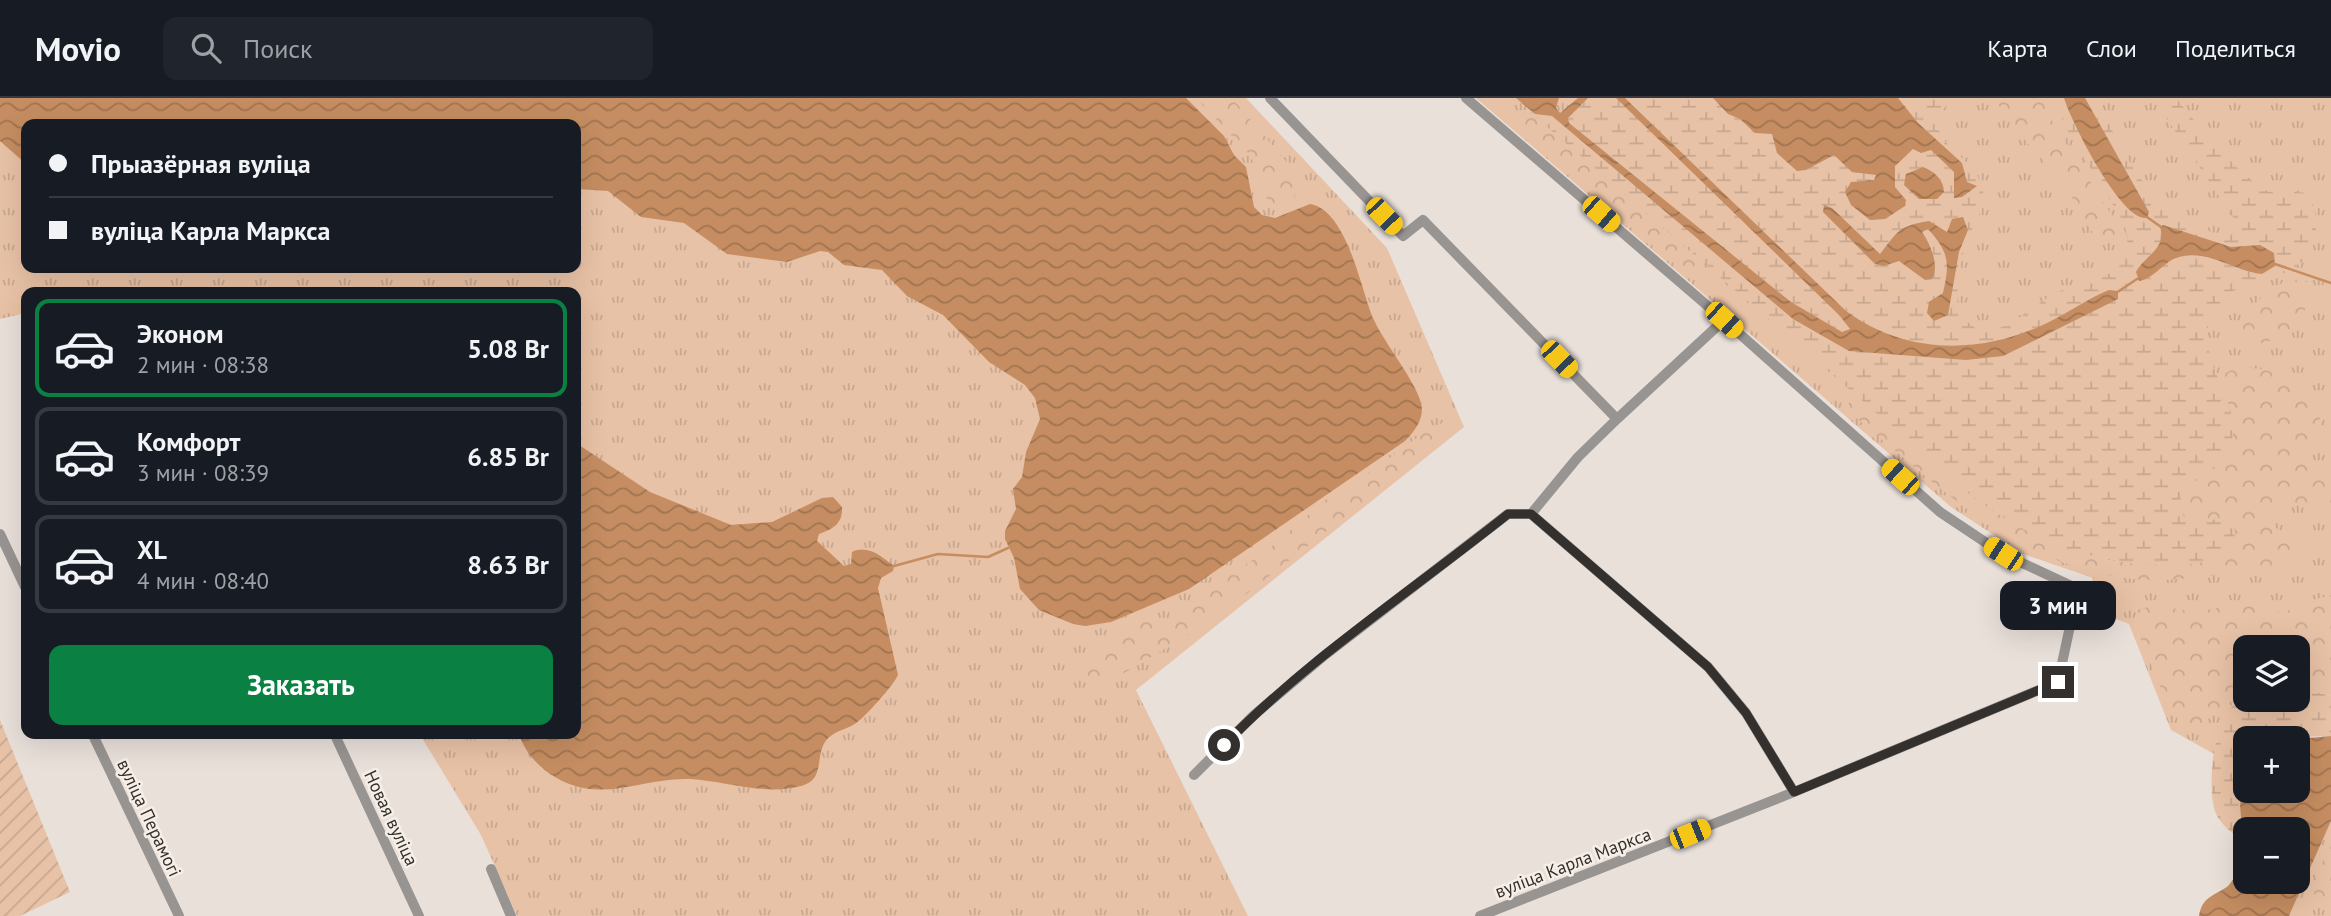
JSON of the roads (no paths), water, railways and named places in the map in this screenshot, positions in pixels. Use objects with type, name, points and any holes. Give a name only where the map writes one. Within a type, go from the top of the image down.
[{"type":"street","points":[[1270,98],[1403,236],[1423,220],[1617,419]]},
{"type":"street","points":[[1466,98],[1724,320],[1578,457],[1531,514]]},
{"type":"street","name":"вуліца Карла Маркса","points":[[1480,916],[1794,792],[2058,682],[2078,589],[2003,554],[1940,512],[1724,320]]},
{"type":"street","points":[[1194,775],[1254,715],[1325,655],[1508,514],[1531,514],[1708,667],[1746,713],[1794,792]]},
{"type":"street","points":[[0,534],[21,578]]},
{"type":"street","name":"вуліца Перамогі","points":[[95,739],[178,916]]},
{"type":"street","name":"Новая вуліца","points":[[337,739],[419,916]]},
{"type":"street","points":[[491,869],[511,916]]},
{"type":"water","points":[[0,98],[1186,98],[1224,136],[1234,155],[1246,167],[1254,207],[1262,215],[1275,218],[1310,204],[1323,209],[1334,220],[1351,253],[1373,318],[1418,394],[1422,414],[1416,429],[1405,441],[1189,589],[1111,622],[1085,626],[1073,624],[1039,610],[1020,589],[1014,558],[1005,539],[1005,531],[1016,509],[1013,489],[1022,477],[1026,452],[1040,419],[1035,398],[1025,385],[989,362],[943,315],[907,296],[882,270],[844,265],[828,252],[820,251],[787,262],[727,254],[684,223],[641,217],[608,191],[581,189],[581,119],[21,119],[21,160],[0,141]]},
{"type":"water","points":[[1516,98],[1559,98],[1556,108],[1560,113],[1578,98],[1588,98],[1568,118],[1569,123],[1791,302],[1842,332],[1850,329],[1840,316],[1616,98],[1625,98],[1846,311],[1893,336],[1919,343],[1944,345],[1996,341],[2047,323],[2109,290],[2118,291],[2118,299],[2003,356],[1966,360],[1849,351],[1793,319],[1552,116],[1535,114]]},
{"type":"water","points":[[1713,98],[1898,98],[1918,123],[1962,163],[1967,182],[1977,186],[1962,197],[1954,198],[1954,172],[1931,150],[1921,153],[1913,149],[1895,166],[1895,187],[1906,200],[1905,206],[1885,219],[1870,220],[1851,205],[1845,192],[1851,182],[1874,180],[1876,175],[1852,172],[1834,155],[1806,170],[1797,171],[1777,153],[1772,134],[1755,133],[1740,119],[1728,114]]},
{"type":"water","points":[[2064,98],[2085,98],[2149,212],[2147,218],[2136,215],[2111,188],[2086,147]]},
{"type":"water","points":[[1923,167],[1934,174],[1942,184],[1944,192],[1937,199],[1919,199],[1904,185],[1906,174]]},
{"type":"water","points":[[1824,205],[1832,208],[1880,254],[1895,236],[1910,225],[1929,221],[1947,232],[1952,219],[1963,217],[1968,230],[1959,252],[1948,315],[1934,321],[1927,313],[1929,302],[1943,293],[1947,274],[1944,251],[1928,229],[1922,232],[1931,248],[1935,268],[1932,279],[1925,280],[1899,261],[1884,266],[1875,264],[1823,212]]},
{"type":"water","points":[[2163,225],[2231,247],[2260,245],[2274,253],[2275,266],[2262,274],[2209,257],[2187,255],[2171,260],[2149,277],[2139,281],[2136,272],[2158,246],[2160,227]]},
{"type":"water","points":[[581,446],[650,492],[731,525],[772,522],[822,498],[833,497],[842,507],[841,517],[833,527],[819,534],[817,541],[844,566],[851,564],[852,552],[864,550],[894,566],[893,571],[881,578],[878,588],[898,675],[860,719],[828,738],[822,748],[817,774],[809,783],[787,789],[774,789],[704,780],[672,779],[622,788],[589,789],[555,777],[537,764],[521,739],[581,739]]},
{"type":"water","points":[[2331,736],[2331,821],[2310,868],[2310,817],[2241,817],[2240,803],[2310,803],[2310,738]]},
{"type":"water","points":[[2233,880],[2233,894],[2299,894],[2289,916],[2199,916],[2206,900]]},
{"type":"waterway","points":[[2147,217],[2161,227]]},
{"type":"waterway","points":[[2275,264],[2331,283]]},
{"type":"waterway","points":[[2116,293],[2137,279]]},
{"type":"waterway","points":[[894,566],[938,554],[988,557],[1008,548]]}]
